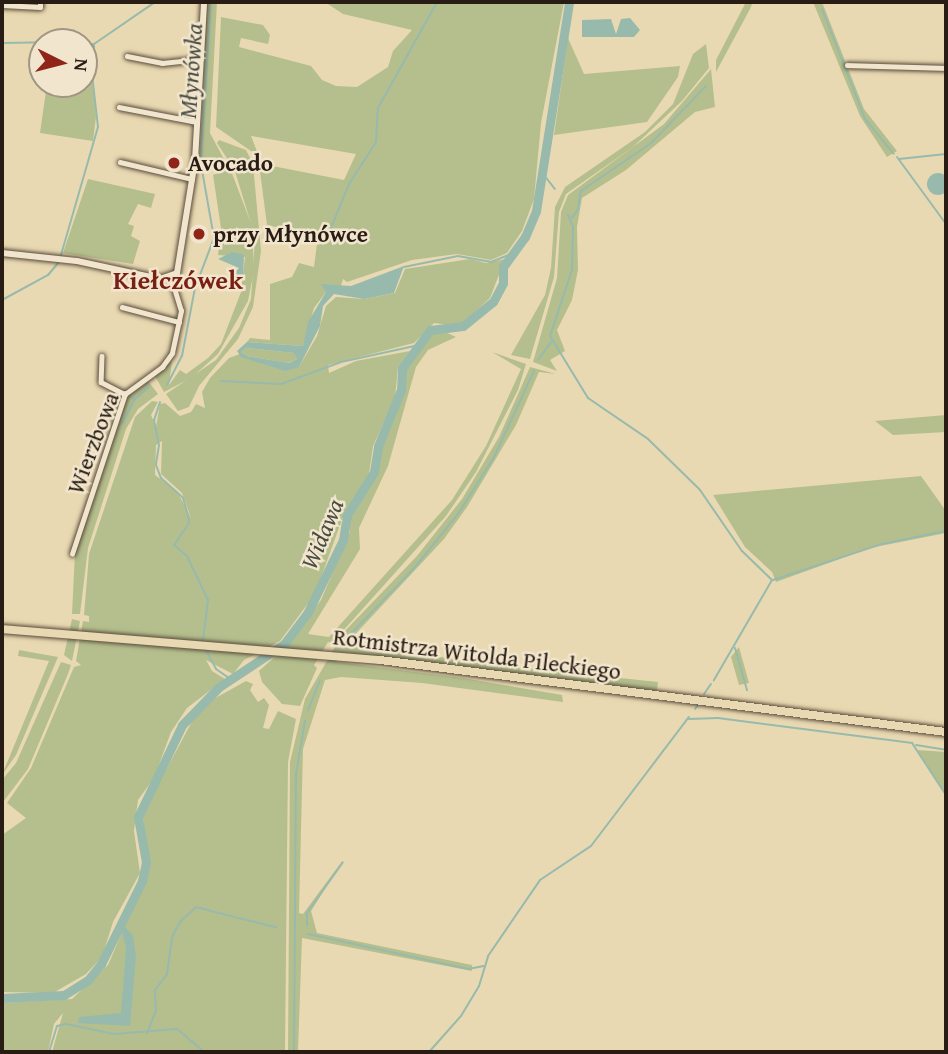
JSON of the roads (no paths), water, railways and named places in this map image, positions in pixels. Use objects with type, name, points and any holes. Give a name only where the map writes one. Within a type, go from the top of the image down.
[{"type":"main road","name":"Rotmistrza Witolda Pileckiego","points":[[2,629],[61,637],[337,656],[946,732]]},
{"type":"street","points":[[2,5],[40,7],[40,2]]},
{"type":"street","points":[[2,253],[171,278],[180,264],[192,178],[198,122],[204,2]]},
{"type":"street","points":[[127,56],[162,63],[202,59]]},
{"type":"street","points":[[847,65],[946,68]]},
{"type":"street","points":[[119,107],[198,122]]},
{"type":"street","points":[[120,162],[192,178]]},
{"type":"street","name":"Wierzbowa","points":[[72,554],[125,394],[169,359],[179,322],[180,301],[171,278]]},
{"type":"street","points":[[122,307],[179,322]]},
{"type":"street","points":[[102,356],[101,382],[125,394]]},
{"type":"waterway","points":[[61,255],[98,127],[92,74],[94,44],[155,2]]},
{"type":"waterway","name":"Młynówka","points":[[167,385],[182,356],[195,288],[214,238],[201,164],[211,2]]},
{"type":"waterway","points":[[328,235],[349,184],[376,142],[378,108],[437,2]]},
{"type":"waterway","name":"Widawa","points":[[2,998],[64,995],[88,980],[101,964],[142,881],[146,862],[138,817],[182,725],[219,687],[284,644],[307,614],[343,540],[347,515],[374,472],[378,446],[401,390],[402,368],[430,330],[463,326],[493,302],[503,283],[503,267],[525,237],[536,211],[569,2]]},
{"type":"waterway","points":[[822,9],[865,119],[894,154]]},
{"type":"waterway","points":[[2,43],[28,43]]},
{"type":"waterway","points":[[572,218],[578,209],[581,191],[651,143],[706,86]]},
{"type":"waterway","points":[[899,159],[946,154]]},
{"type":"waterway","points":[[897,157],[946,224]]},
{"type":"waterway","points":[[540,170],[555,189]]},
{"type":"waterway","points":[[568,215],[573,227],[572,270],[550,336],[588,398],[648,439],[700,490],[742,551],[772,580],[714,680]]},
{"type":"waterway","points":[[404,267],[458,256],[491,262],[511,254]]},
{"type":"waterway","points":[[2,300],[48,275],[58,263]]},
{"type":"waterway","points":[[538,360],[551,342]]},
{"type":"waterway","points":[[221,381],[281,384],[341,362],[419,345]]},
{"type":"waterway","points":[[347,638],[415,567],[458,514],[494,457],[534,371]]},
{"type":"waterway","points":[[136,398],[148,388]]},
{"type":"waterway","points":[[122,424],[135,399],[128,395]]},
{"type":"waterway","name":"Młynówka","points":[[160,402],[154,420],[159,445],[156,465],[161,478],[183,498],[188,515],[189,523],[174,545],[187,556],[208,600],[203,641]]},
{"type":"waterway","points":[[773,580],[882,544],[946,531]]},
{"type":"waterway","points":[[735,648],[747,690]]},
{"type":"waterway","name":"Młynówka","points":[[206,650],[216,669],[232,680]]},
{"type":"waterway","points":[[308,710],[320,680]]},
{"type":"waterway","points":[[704,694],[711,684]]},
{"type":"waterway","points":[[695,709],[698,705]]},
{"type":"waterway","points":[[429,1052],[461,1016],[479,986],[488,956],[540,880],[591,846],[689,717]]},
{"type":"waterway","points":[[689,719],[718,718],[912,743],[946,795]]},
{"type":"waterway","points":[[294,1052],[296,774],[305,721]]},
{"type":"waterway","points":[[916,745],[946,750]]},
{"type":"waterway","points":[[307,925],[307,913],[343,862]]},
{"type":"waterway","points":[[147,1033],[156,1011],[155,990],[167,974],[172,937],[181,921],[196,907],[242,919]]},
{"type":"waterway","points":[[243,919],[276,927]]},
{"type":"waterway","points":[[308,934],[468,969],[484,966]]},
{"type":"waterway","points":[[49,1052],[57,1026],[66,1024],[114,1034],[177,1029],[204,1052]]},
{"type":"place","name":"Avocado","points":[[174,163]]},
{"type":"place","name":"przy Młynówce","points":[[199,234]]},
{"type":"district","name":"Kiełczówek","points":[[178,280]]}]
